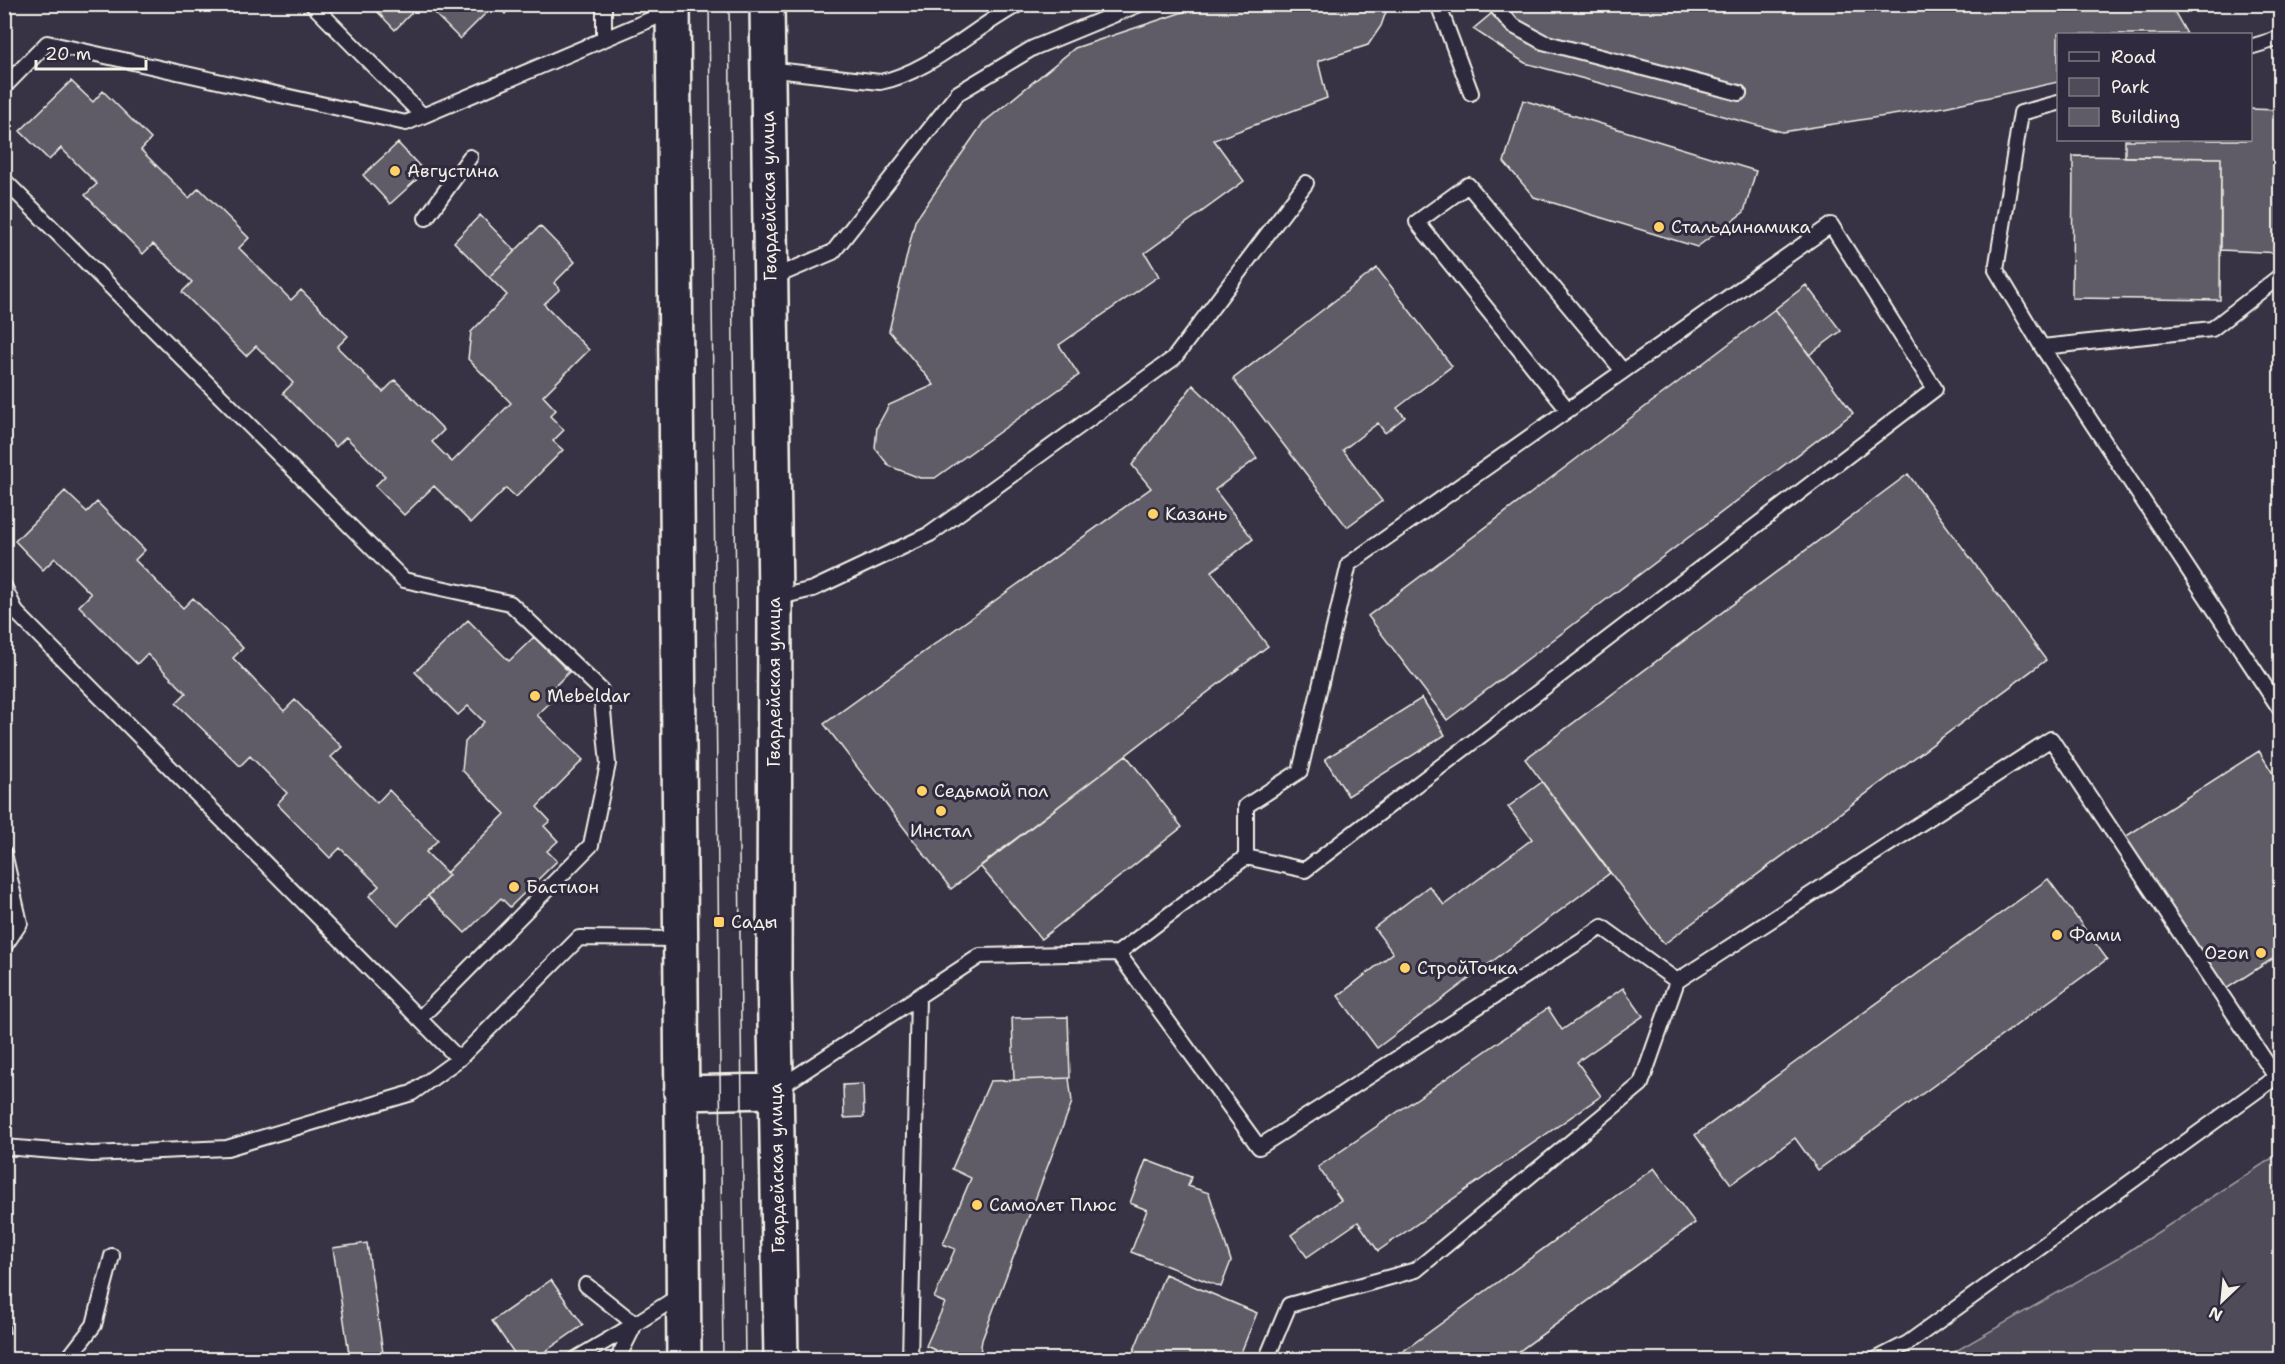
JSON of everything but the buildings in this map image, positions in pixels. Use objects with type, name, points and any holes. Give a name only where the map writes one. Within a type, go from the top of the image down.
[{"type":"main road","name":"Гвардейская улица","points":[[767,4],[775,599],[776,1090],[781,1359]]},
{"type":"main road","points":[[673,7],[684,1359]]},
{"type":"main road","points":[[681,1093],[776,1090]]},
{"type":"lane","points":[[312,4],[423,116]]},
{"type":"lane","points":[[604,4],[604,39]]},
{"type":"lane","points":[[767,69],[880,82],[890,80],[914,70],[1019,4]]},
{"type":"lane","points":[[770,279],[832,252],[958,93],[1034,48],[1140,4]]},
{"type":"lane","points":[[1438,4],[1471,93]]},
{"type":"lane","points":[[1494,4],[1512,25],[1543,42],[1739,93]]},
{"type":"lane","points":[[4,87],[47,43],[406,123],[604,39],[673,7]]},
{"type":"lane","points":[[2252,46],[2280,38]]},
{"type":"lane","points":[[2057,103],[2021,113],[1996,270],[2042,347],[2280,709]]},
{"type":"lane","points":[[426,218],[470,157]]},
{"type":"lane","points":[[4,180],[404,580],[510,603],[601,690],[608,764],[591,845],[419,1018]]},
{"type":"lane","points":[[775,599],[813,589],[930,534],[1174,358],[1306,183]]},
{"type":"lane","points":[[1568,410],[1417,222],[1468,185],[1623,371]]},
{"type":"lane","points":[[776,1090],[980,956],[1118,953],[1246,857],[1305,870],[1935,389],[1831,225],[1349,564],[1300,771],[1246,806],[1246,857]]},
{"type":"lane","points":[[2042,347],[2212,329],[2280,276]]},
{"type":"lane","points":[[4,586],[16,612],[459,1059]]},
{"type":"lane","points":[[1266,1359],[1289,1305],[1416,1270],[1641,1084],[1677,981],[2051,739],[2278,1076],[1908,1343],[1875,1359]]},
{"type":"lane","points":[[4,853],[20,923],[4,947]]},
{"type":"lane","points":[[1118,953],[1259,1147],[1602,927],[1677,981]]},
{"type":"lane","points":[[4,1147],[92,1154],[227,1148],[412,1093],[459,1059],[579,938],[680,939]]},
{"type":"lane","points":[[910,1359],[918,996]]},
{"type":"lane","points":[[67,1359],[94,1325],[112,1256]]},
{"type":"lane","points":[[586,1285],[636,1324]]},
{"type":"lane","points":[[574,1359],[683,1294]]},
{"type":"lane","points":[[617,1359],[636,1324]]},
{"type":"green space","points":[[2280,1153],[2280,1359],[1942,1359],[2118,1258]]},
{"type":"tram line","points":[[709,4],[723,1360]]},
{"type":"tram line","points":[[729,4],[745,1360]]},
{"type":"place","name":"Августина","points":[[395,171]]},
{"type":"place","name":"Стальдинамика","points":[[1659,227]]},
{"type":"place","name":"Казань","points":[[1153,514]]},
{"type":"place","name":"Mebeldar","points":[[535,696]]},
{"type":"place","name":"Седьмой пол","points":[[922,791]]},
{"type":"place","name":"Инстал","points":[[941,811]]},
{"type":"place","name":"Бастион","points":[[514,887]]},
{"type":"place","name":"Сады","points":[[719,922]]},
{"type":"place","name":"Фами","points":[[2057,935]]},
{"type":"place","name":"Ozon","points":[[2261,953]]},
{"type":"place","name":"СтройТочка","points":[[1405,968]]},
{"type":"place","name":"Самолет Плюс","points":[[977,1205]]}]
